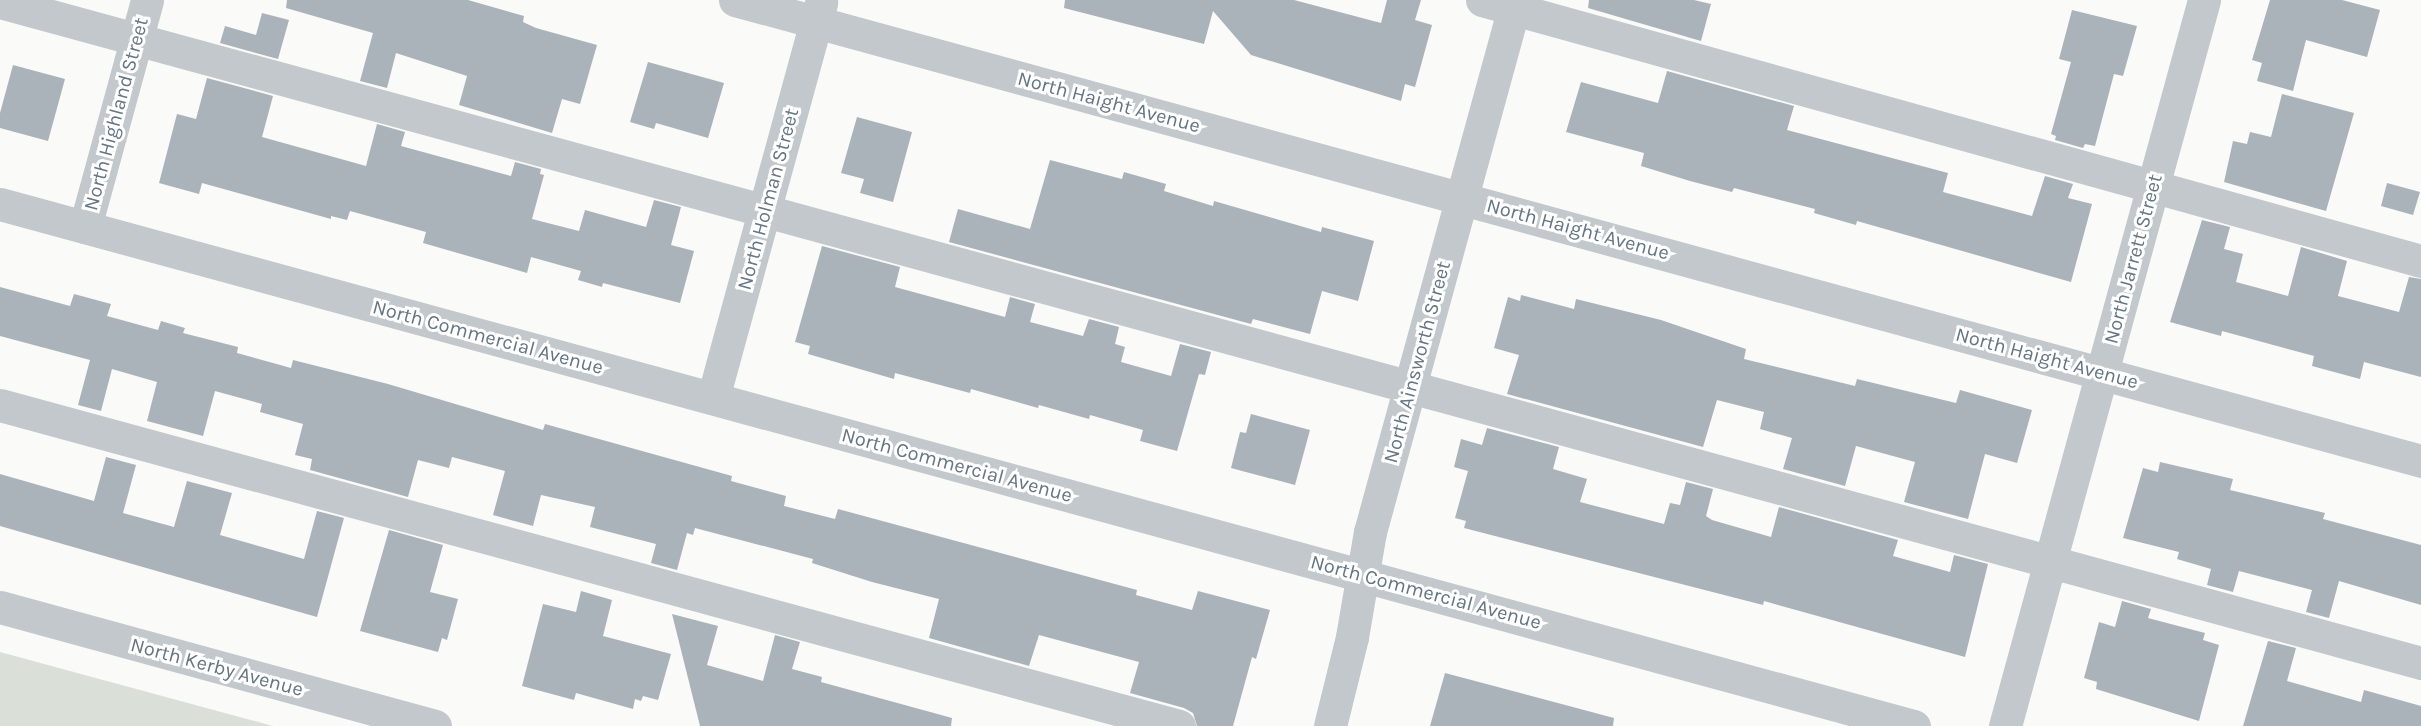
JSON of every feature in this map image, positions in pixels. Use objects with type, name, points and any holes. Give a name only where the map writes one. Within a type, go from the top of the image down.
[{"type":"street","name":"North Highland Street","points":[[85,227],[147,0]]},
{"type":"street","name":"North Haight Avenue","points":[[735,0],[819,11],[1462,198],[2421,461]]},
{"type":"street","points":[[1482,0],[1514,4],[2152,187],[2421,261]]},
{"type":"street","name":"North Jarrett Street","points":[[2005,726],[2204,0]]},
{"type":"street","points":[[0,2],[2421,663]]},
{"type":"street","name":"North Ainsworth Street","points":[[1330,726],[1363,575],[1370,532],[1514,4]]},
{"type":"street","name":"North Holman Street","points":[[713,398],[819,11]]},
{"type":"street","name":"North Commercial Avenue","points":[[0,204],[1914,726]]},
{"type":"street","points":[[0,405],[1179,726]]},
{"type":"street","name":"North Kerby Avenue","points":[[0,607],[435,726]]},
{"type":"shaded area","points":[[0,652],[273,726],[0,726]]},
{"type":"building","points":[[287,0],[468,0],[524,16],[523,22],[536,28],[597,45],[580,104],[562,99],[552,133],[459,105],[467,76],[396,53],[387,88],[360,81],[373,33],[286,8]]},
{"type":"building","points":[[1065,0],[1294,0],[1381,23],[1387,0],[1421,0],[1415,20],[1432,25],[1415,87],[1405,84],[1401,101],[1251,55],[1213,11],[1204,44],[1064,8]]},
{"type":"building","points":[[1589,0],[1694,0],[1711,4],[1701,41],[1588,8]]},
{"type":"building","points":[[2270,0],[2342,0],[2380,10],[2367,57],[2306,40],[2293,91],[2257,81],[2262,63],[2252,60]]},
{"type":"building","points":[[2072,10],[2137,26],[2123,76],[2114,74],[2095,146],[2085,144],[2083,148],[2055,140],[2056,136],[2051,134],[2071,62],[2059,59]]},
{"type":"building","points":[[262,13],[289,20],[278,59],[220,43],[225,26],[256,35]]},
{"type":"building","points":[[648,62],[724,83],[708,138],[656,123],[654,129],[630,122]]},
{"type":"building","points":[[13,65],[65,79],[48,141],[0,128],[0,113]]},
{"type":"building","points":[[1667,71],[1794,106],[1787,130],[1948,173],[1943,192],[2032,216],[2045,176],[2073,184],[2068,198],[2092,204],[2071,282],[1857,221],[1856,225],[1814,213],[1815,209],[1734,188],[1732,192],[1690,181],[1641,166],[1644,153],[1566,132],[1581,82],[1658,103]]},
{"type":"building","points":[[207,78],[273,96],[262,137],[366,166],[377,124],[405,132],[401,146],[511,176],[515,162],[541,169],[540,174],[544,175],[532,219],[579,231],[585,210],[646,227],[654,200],[681,207],[671,245],[694,251],[680,303],[603,283],[602,287],[578,280],[581,271],[531,257],[527,273],[423,243],[426,232],[350,211],[347,220],[331,216],[331,219],[202,183],[199,194],[159,183],[177,114],[196,119]]},
{"type":"building","points":[[2282,94],[2354,113],[2326,211],[2224,182],[2233,141],[2247,144],[2250,132],[2271,137]]},
{"type":"building","points":[[857,117],[912,132],[893,202],[860,193],[864,179],[841,173]]},
{"type":"building","points":[[1050,160],[1122,179],[1124,172],[1166,184],[1164,191],[1213,206],[1214,201],[1321,232],[1322,227],[1374,241],[1358,301],[1322,291],[1310,334],[1253,319],[1251,324],[949,242],[958,209],[1030,229]]},
{"type":"building","points":[[2387,183],[2420,192],[2413,215],[2381,206]]},
{"type":"building","points":[[2202,220],[2230,227],[2224,249],[2243,254],[2236,282],[2288,296],[2301,247],[2347,261],[2338,296],[2399,312],[2409,277],[2421,279],[2421,377],[2364,362],[2360,379],[2312,366],[2314,356],[2222,331],[2221,336],[2170,322]]},
{"type":"building","points":[[822,246],[900,267],[895,287],[1005,317],[1010,297],[1035,304],[1030,322],[1083,336],[1089,319],[1119,327],[1115,344],[1125,347],[1121,362],[1171,376],[1180,344],[1211,352],[1205,375],[1199,374],[1177,451],[1140,441],[1143,430],[1090,415],[1089,419],[1039,405],[1038,408],[971,389],[970,393],[895,373],[894,379],[808,354],[810,346],[795,342]]},
{"type":"building","points":[[0,287],[70,306],[74,294],[111,304],[107,316],[158,330],[161,321],[185,328],[183,333],[238,347],[237,353],[291,368],[293,360],[388,384],[543,430],[545,424],[732,476],[731,481],[786,496],[784,506],[835,519],[838,509],[1137,590],[1136,595],[1192,610],[1198,591],[1270,610],[1256,659],[1252,657],[1233,726],[1197,726],[1193,713],[1184,708],[1130,693],[1139,662],[1039,635],[1029,666],[929,638],[939,599],[872,582],[812,563],[813,559],[695,528],[693,535],[687,533],[677,570],[651,563],[656,544],[590,527],[595,507],[541,495],[533,526],[493,515],[505,471],[452,457],[449,468],[418,460],[408,497],[310,470],[312,459],[295,455],[303,424],[260,412],[262,404],[215,391],[203,436],[147,421],[157,382],[112,369],[101,411],[78,405],[90,360],[0,336]]},
{"type":"building","points":[[1521,295],[1574,309],[1576,299],[1661,320],[1746,349],[1744,359],[1855,386],[1857,379],[1956,403],[1960,390],[2032,410],[2017,463],[1985,454],[1968,519],[1904,502],[1915,462],[1856,446],[1845,486],[1783,469],[1792,438],[1760,429],[1764,412],[1717,400],[1703,447],[1507,394],[1519,355],[1494,348],[1508,297],[1520,301]]},
{"type":"building","points":[[1251,414],[1310,430],[1295,485],[1231,468],[1240,432],[1246,433]]},
{"type":"building","points":[[1487,428],[1559,447],[1553,469],[1587,479],[1580,502],[1664,524],[1670,503],[1680,505],[1686,482],[1713,489],[1706,516],[1712,520],[1771,537],[1779,507],[1898,540],[1893,556],[1950,572],[1954,555],[1988,564],[1965,657],[1764,601],[1763,605],[1464,528],[1466,521],[1455,518],[1468,471],[1454,467],[1461,439],[1482,445]]},
{"type":"building","points":[[106,457],[136,465],[123,513],[174,527],[187,481],[232,493],[220,535],[304,559],[317,511],[344,518],[317,617],[0,526],[0,474],[94,501]]},
{"type":"building","points":[[2160,462],[2233,479],[2230,490],[2325,513],[2323,519],[2421,545],[2421,605],[2339,581],[2329,618],[2306,612],[2312,590],[2239,571],[2233,592],[2207,585],[2211,569],[2177,559],[2179,552],[2123,538],[2143,468],[2158,472]]},
{"type":"building","points":[[389,530],[443,545],[430,592],[458,599],[447,640],[442,638],[438,652],[360,631]]},
{"type":"building","points":[[581,591],[612,600],[603,636],[671,654],[658,700],[643,696],[641,701],[635,699],[633,709],[576,693],[574,700],[522,686],[543,604],[576,612]]},
{"type":"building","points":[[2122,601],[2151,609],[2148,618],[2205,633],[2203,640],[2219,645],[2199,721],[2096,689],[2097,682],[2084,678],[2099,622],[2115,627]]},
{"type":"building","points":[[672,614],[718,626],[707,665],[763,681],[775,635],[800,642],[792,669],[822,677],[821,682],[952,718],[951,726],[700,726]]},
{"type":"building","points":[[2268,641],[2296,648],[2287,681],[2361,702],[2364,690],[2421,706],[2421,726],[2243,726]]},
{"type":"building","points":[[1445,673],[1614,718],[1613,726],[1430,726]]}]
